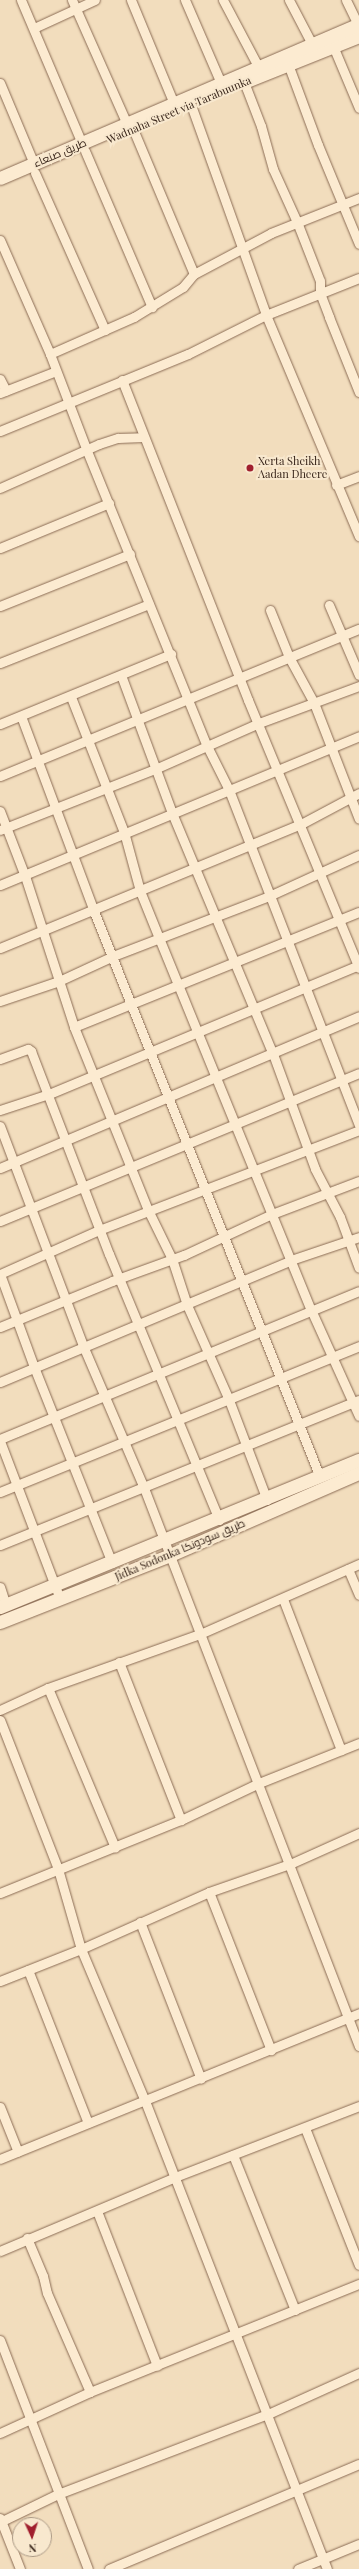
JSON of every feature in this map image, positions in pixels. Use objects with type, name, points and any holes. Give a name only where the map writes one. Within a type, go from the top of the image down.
[{"type":"main road","name":"طريق صنعاء","points":[[8,178],[34,169],[130,127],[174,104],[258,66],[312,44],[359,28]]},
{"type":"main road","name":"Wadnaha Street via Tarabuunka","points":[[130,127],[191,105],[333,46],[359,28]]},
{"type":"main road","points":[[0,187],[8,178]]},
{"type":"main road","name":"Jidka Sodonka طريق سودونكا","points":[[3,1606],[219,1520],[359,1460]]},
{"type":"main road","name":"Jidka Sodonka طريق سودونكا","points":[[0,1622],[170,1555],[359,1473]]},
{"type":"street","points":[[21,0],[152,307]]},
{"type":"street","points":[[72,0],[130,127],[194,274]]},
{"type":"street","points":[[34,28],[77,10],[96,0]]},
{"type":"street","points":[[131,0],[174,104]]},
{"type":"street","points":[[185,0],[221,83]]},
{"type":"street","points":[[223,0],[258,66]]},
{"type":"street","points":[[289,0],[312,44]]},
{"type":"street","points":[[346,0],[359,28]]},
{"type":"street","points":[[333,46],[359,108]]},
{"type":"street","points":[[288,64],[318,145],[344,204],[359,244]]},
{"type":"street","points":[[244,82],[261,126],[273,169],[297,222],[320,282],[320,293],[359,392]]},
{"type":"street","points":[[0,83],[34,169],[105,330]]},
{"type":"street","points":[[191,105],[266,315],[336,485],[359,536]]},
{"type":"street","points":[[50,354],[105,330],[152,307],[183,287],[194,274],[242,248],[297,222],[359,198]]},
{"type":"street","points":[[0,240],[50,354],[68,403],[149,604],[171,654],[187,699],[207,746],[229,790],[307,987],[359,1125]]},
{"type":"street","points":[[0,431],[188,354],[266,315],[359,278]]},
{"type":"street","points":[[0,379],[3,392],[56,371]]},
{"type":"street","points":[[0,1110],[49,1094],[359,966],[322,873],[277,770],[143,437],[122,380]]},
{"type":"street","points":[[0,488],[118,438],[143,437]]},
{"type":"street","points":[[336,485],[359,476]]},
{"type":"street","points":[[0,548],[109,503]]},
{"type":"street","points":[[0,606],[130,554]]},
{"type":"street","points":[[0,664],[149,604]]},
{"type":"street","points":[[329,605],[359,675]]},
{"type":"street","points":[[270,610],[289,657],[314,703],[331,748],[355,795],[359,819]]},
{"type":"street","points":[[0,776],[240,676],[359,629]]},
{"type":"street","points":[[0,724],[71,697],[171,654]]},
{"type":"street","points":[[121,675],[172,813],[273,1054],[307,1149],[328,1192],[359,1268]]},
{"type":"street","points":[[3,828],[55,806],[155,769],[259,723],[359,686]]},
{"type":"street","points":[[71,697],[124,832],[140,891],[312,1312],[332,1356],[356,1401],[359,1416]]},
{"type":"street","points":[[21,716],[39,760],[93,909],[320,1477]]},
{"type":"street","points":[[0,885],[25,876],[73,853],[359,736]]},
{"type":"street","points":[[0,948],[301,824],[355,795]]},
{"type":"street","points":[[0,810],[3,828],[25,876],[74,1026],[114,1120],[148,1210],[172,1259],[188,1305],[229,1400],[245,1446],[267,1500]]},
{"type":"street","points":[[0,1001],[59,981],[113,956],[270,896],[359,855]]},
{"type":"street","points":[[74,1026],[359,912]]},
{"type":"street","points":[[0,1168],[114,1120],[168,1095],[273,1054],[359,1016]]},
{"type":"street","points":[[0,1059],[28,1049],[31,1050],[49,1094],[99,1230],[176,1420],[219,1520]]},
{"type":"street","points":[[0,1221],[83,1185],[188,1144],[290,1100],[359,1073]]},
{"type":"street","points":[[0,1126],[30,1209],[48,1252],[84,1348],[144,1488],[290,1864],[347,2019],[359,2046]]},
{"type":"street","points":[[112,1563],[71,1463],[55,1414],[34,1367],[0,1274],[148,1210],[359,1130]]},
{"type":"street","points":[[0,1328],[225,1238],[227,1234],[265,1219],[272,1214],[359,1181]]},
{"type":"street","points":[[0,1382],[138,1326],[291,1260],[349,1242],[359,1237]]},
{"type":"street","points":[[60,1599],[33,1533],[18,1485],[0,1440],[55,1414],[209,1354],[359,1291]]},
{"type":"street","points":[[0,1492],[359,1346]]},
{"type":"street","points":[[0,1545],[144,1488],[298,1422],[356,1401]]},
{"type":"street","points":[[0,1710],[48,1688],[200,1634],[283,1599],[359,1564]]},
{"type":"street","points":[[348,1569],[359,1594]]},
{"type":"street","points":[[0,1587],[3,1606]]},
{"type":"street","points":[[283,1599],[341,1750]]},
{"type":"street","points":[[119,1662],[181,1820]]},
{"type":"street","points":[[48,1688],[115,1847]]},
{"type":"street","points":[[0,1720],[58,1869],[81,1949],[146,2102],[235,2335],[268,2414],[328,2569]]},
{"type":"street","points":[[0,1893],[181,1820],[259,1783],[359,1743]]},
{"type":"street","points":[[0,1981],[81,1949],[209,1892],[290,1864],[359,1833]]},
{"type":"street","points":[[209,1892],[270,2050]]},
{"type":"street","points":[[140,1922],[201,2079]]},
{"type":"street","points":[[28,1970],[88,2123]]},
{"type":"street","points":[[0,2159],[88,2123],[146,2102],[359,2013]]},
{"type":"street","points":[[0,2251],[27,2238],[97,2211],[175,2178],[359,2106]]},
{"type":"street","points":[[0,2107],[18,2152]]},
{"type":"street","points":[[305,2128],[359,2265]]},
{"type":"street","points":[[233,2155],[295,2310]]},
{"type":"street","points":[[97,2211],[158,2366]]},
{"type":"street","points":[[27,2238],[43,2276],[47,2293],[90,2392]]},
{"type":"street","points":[[0,2433],[90,2392],[158,2366],[359,2284]]},
{"type":"street","points":[[0,2340],[28,2419],[88,2569]]},
{"type":"street","points":[[20,2569],[0,2520],[58,2494],[268,2414],[359,2373]]},
{"type":"street","points":[[110,2569],[359,2464]]},
{"type":"street","points":[[298,2569],[359,2544]]},
{"type":"place","name":"Xerta Sheikh Aadan Dheere","points":[[250,468]]}]
